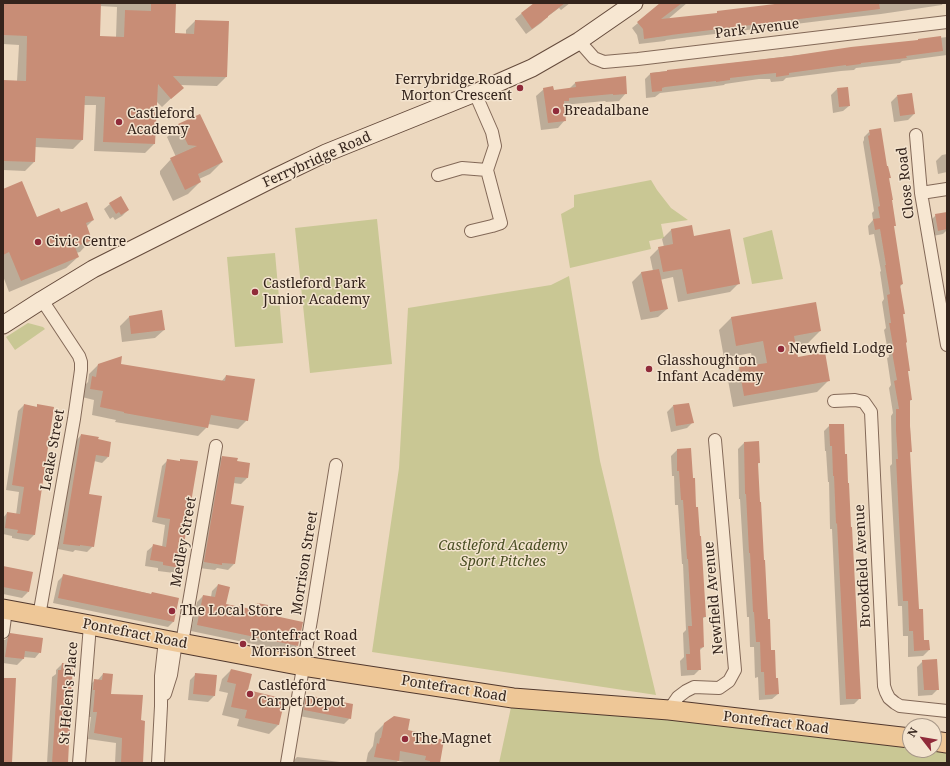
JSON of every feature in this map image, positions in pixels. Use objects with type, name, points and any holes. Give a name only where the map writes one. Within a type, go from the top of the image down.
[{"type":"main road","name":"Pontefract Road","points":[[5,610],[303,666],[513,698],[670,710],[902,737]]},
{"type":"street","name":"Ferrybridge Road","points":[[3,325],[93,269],[276,177],[326,154],[532,68],[579,41],[634,3]]},
{"type":"street","name":"Park Avenue","points":[[579,41],[594,58],[604,62],[947,22]]},
{"type":"street","points":[[471,231],[501,223],[487,170],[495,146],[492,132],[475,93]]},
{"type":"street","name":"Close Road","points":[[916,135],[921,193],[946,330],[947,345]]},
{"type":"street","points":[[438,175],[462,168],[487,170]]},
{"type":"street","points":[[921,193],[947,189]]},
{"type":"street","name":"Leake Street","points":[[39,616],[82,370],[79,356],[42,300]]},
{"type":"street","name":"Brookfield Avenue","points":[[834,401],[855,400],[864,402],[871,412],[884,686],[886,692],[889,698],[900,706],[947,711]]},
{"type":"street","name":"Newfield Avenue","points":[[670,710],[678,697],[686,691],[694,687],[719,688],[729,681],[735,670],[715,440]]},
{"type":"street","name":"Medley Street","points":[[158,763],[161,676],[174,642],[216,446]]},
{"type":"street","name":"Morrison Street","points":[[287,763],[314,608],[336,465]]},
{"type":"street","points":[[3,632],[5,610]]},
{"type":"street","name":"St Helen's Place","points":[[79,763],[90,625]]},
{"type":"green space","points":[[651,180],[671,208],[688,220],[661,224],[664,238],[649,241],[651,249],[570,268],[561,214],[574,207],[574,195]]},
{"type":"green space","points":[[377,219],[392,364],[310,373],[295,228]]},
{"type":"green space","points":[[772,230],[783,279],[752,284],[743,238]]},
{"type":"green space","points":[[275,253],[283,343],[235,347],[227,257]]},
{"type":"green space","name":"Castleford Academy Sport Pitches","points":[[569,276],[600,461],[656,695],[372,652],[399,468],[408,308],[551,285]]},
{"type":"green space","points":[[28,323],[43,327],[45,329],[15,350],[6,337]]},
{"type":"green space","points":[[513,698],[902,737],[902,758],[942,758],[942,746],[947,743],[947,763],[499,763]]},
{"type":"building","points":[[3,3],[101,3],[100,36],[124,37],[125,10],[151,11],[151,3],[176,3],[175,33],[194,34],[195,20],[229,21],[227,77],[173,76],[184,88],[171,99],[158,84],[155,144],[103,142],[105,97],[85,96],[83,140],[36,138],[35,162],[3,161],[3,80],[26,81],[27,36],[3,35]]},
{"type":"building","points":[[534,3],[565,3],[532,29],[521,13]]},
{"type":"building","points":[[660,3],[682,3],[661,19],[717,13],[717,11],[783,3],[879,3],[880,9],[644,39],[643,29],[637,22]]},
{"type":"building","points":[[941,36],[943,51],[906,56],[907,58],[789,73],[789,75],[776,77],[776,73],[730,78],[730,80],[716,82],[665,87],[662,88],[662,91],[652,92],[650,73]]},
{"type":"building","points":[[626,76],[627,94],[569,98],[569,101],[564,101],[566,121],[548,123],[543,88],[553,86],[554,90],[576,87],[575,82]]},
{"type":"building","points":[[848,87],[850,106],[839,107],[837,88]]},
{"type":"building","points":[[912,93],[915,114],[900,116],[897,95]]},
{"type":"building","points":[[200,114],[223,162],[198,174],[201,182],[185,190],[170,158],[197,146],[188,145],[178,124]]},
{"type":"building","points":[[881,128],[887,166],[891,178],[889,178],[896,226],[894,226],[903,284],[900,285],[905,314],[903,314],[912,400],[910,400],[910,426],[912,452],[910,452],[919,609],[923,609],[924,640],[929,640],[930,650],[914,651],[913,631],[909,631],[908,601],[903,601],[896,459],[898,459],[896,409],[899,409],[894,381],[897,380],[889,323],[891,323],[887,295],[890,294],[886,265],[880,229],[875,230],[873,219],[880,218],[878,207],[880,206],[868,136],[870,135],[869,130]]},
{"type":"building","name":"Civic Centre","points":[[22,181],[37,217],[59,208],[61,212],[87,202],[94,220],[86,223],[92,240],[75,247],[79,257],[21,281],[9,252],[3,255],[3,189]]},
{"type":"building","points":[[121,196],[129,210],[121,215],[119,212],[116,214],[109,203]]},
{"type":"building","points":[[947,212],[947,229],[938,231],[935,214]]},
{"type":"building","points":[[692,225],[694,236],[730,229],[740,284],[687,294],[682,269],[663,272],[658,247],[673,244],[671,229]]},
{"type":"building","points":[[659,269],[668,309],[650,312],[641,272]]},
{"type":"building","name":"Newfield Lodge","points":[[816,302],[821,331],[794,336],[798,357],[825,352],[830,381],[744,396],[739,367],[767,363],[763,341],[736,346],[731,317]]},
{"type":"building","points":[[162,310],[165,330],[131,334],[129,316]]},
{"type":"building","points":[[122,356],[121,364],[225,381],[226,375],[255,379],[248,421],[211,415],[208,428],[124,413],[100,407],[103,391],[90,389],[92,376],[96,377],[98,364]]},
{"type":"building","points":[[689,403],[694,423],[676,426],[673,405]]},
{"type":"building","points":[[24,404],[37,407],[37,404],[54,407],[35,535],[17,533],[18,530],[5,528],[7,512],[20,514],[24,487],[12,485]]},
{"type":"building","points":[[829,424],[844,424],[845,454],[847,454],[852,527],[861,699],[846,699],[837,523],[836,524],[832,446],[830,446]]},
{"type":"building","points":[[81,434],[99,437],[98,439],[111,442],[109,457],[96,455],[89,494],[102,496],[94,547],[63,544]]},
{"type":"building","points":[[759,441],[760,463],[758,463],[768,619],[770,619],[771,650],[775,650],[776,678],[778,678],[779,694],[765,695],[764,672],[761,672],[760,642],[756,642],[753,612],[745,494],[744,442]]},
{"type":"building","points":[[691,448],[693,478],[695,478],[696,507],[698,507],[701,536],[706,617],[703,617],[704,647],[700,648],[701,670],[687,670],[686,654],[690,654],[688,626],[692,626],[683,500],[681,500],[679,471],[677,471],[677,449]]},
{"type":"building","points":[[222,456],[238,458],[237,461],[250,463],[248,478],[235,477],[231,504],[244,506],[235,564],[222,563],[222,565],[204,562]]},
{"type":"building","points":[[167,459],[198,461],[180,568],[163,565],[163,562],[150,560],[153,544],[166,547],[170,519],[157,517]]},
{"type":"building","points":[[3,566],[33,572],[29,592],[3,587]]},
{"type":"building","points":[[63,574],[151,594],[152,592],[179,598],[174,622],[58,598]]},
{"type":"building","points":[[218,584],[230,587],[226,604],[256,610],[257,603],[268,605],[266,614],[303,622],[298,646],[197,625],[203,595],[215,597]]},
{"type":"building","points":[[10,633],[43,638],[41,653],[25,651],[24,659],[5,657]]},
{"type":"building","points":[[937,659],[939,690],[924,690],[922,660]]},
{"type":"building","points":[[62,663],[73,664],[68,763],[52,763],[58,670],[61,670]]},
{"type":"building","name":"Castleford Carpet Depot","points":[[231,669],[252,674],[248,690],[285,699],[279,725],[245,718],[247,710],[231,707],[236,684],[227,682]]},
{"type":"building","points":[[103,673],[113,674],[111,694],[143,695],[141,720],[145,721],[143,763],[121,763],[122,738],[94,733],[97,712],[93,712],[95,690],[93,690],[94,679],[102,680]]},
{"type":"building","points":[[195,673],[217,675],[215,696],[193,694]]},
{"type":"building","points":[[3,678],[16,678],[12,763],[3,763]]},
{"type":"building","points":[[306,695],[353,704],[351,719],[304,710]]},
{"type":"building","name":"The Magnet","points":[[394,716],[410,719],[408,730],[431,735],[431,737],[444,740],[440,763],[430,763],[430,761],[425,760],[426,756],[400,751],[399,761],[374,757],[377,743],[379,744],[381,738],[384,723]]},
{"type":"place","name":"Ferrybridge Road Morton Crescent","points":[[520,88]]},
{"type":"place","name":"Breadalbane","points":[[556,111]]},
{"type":"place","name":"Castleford Academy","points":[[119,122]]},
{"type":"place","name":"Civic Centre","points":[[38,242]]},
{"type":"place","name":"Castleford Park Junior Academy","points":[[255,292]]},
{"type":"place","name":"Newfield Lodge","points":[[781,349]]},
{"type":"place","name":"Glasshoughton Infant Academy","points":[[649,369]]},
{"type":"place","name":"The Local Store","points":[[172,611]]},
{"type":"place","name":"Pontefract Road Morrison Street","points":[[243,644]]},
{"type":"place","name":"Castleford Carpet Depot","points":[[250,694]]},
{"type":"place","name":"The Magnet","points":[[405,739]]}]
